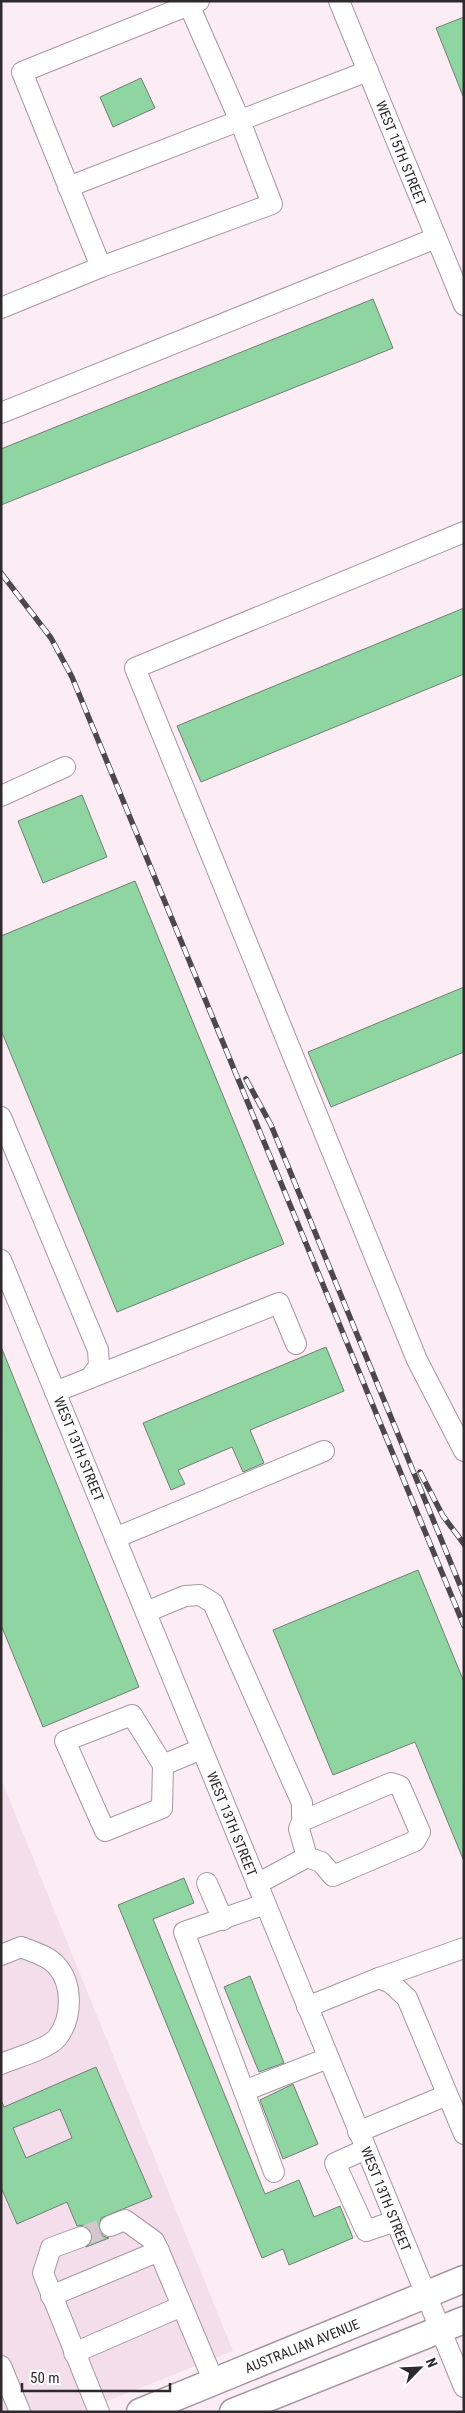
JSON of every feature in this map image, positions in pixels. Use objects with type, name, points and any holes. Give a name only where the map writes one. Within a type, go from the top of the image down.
[{"type":"main road","name":"AUSTRALIAN AVENUE","points":[[140,2412],[464,2280]]},
{"type":"main road","points":[[233,2412],[452,2325]]},
{"type":"street","name":"WEST 15TH STREET","points":[[339,1],[464,305]]},
{"type":"street","points":[[1,308],[101,267],[272,204],[194,3],[22,72],[101,267]]},
{"type":"street","points":[[68,187],[368,71]]},
{"type":"street","points":[[1,413],[436,238]]},
{"type":"street","points":[[464,532],[134,668],[418,1360],[464,1451]]},
{"type":"street","points":[[1,796],[65,768]]},
{"type":"street","points":[[1,1118],[98,1350],[99,1366],[90,1378]]},
{"type":"street","name":"WEST 13TH STREET","points":[[2,1263],[425,2295],[452,2325],[464,2387]]},
{"type":"street","points":[[55,1392],[279,1303],[296,1344]]},
{"type":"street","points":[[115,1538],[324,1451]]},
{"type":"street","points":[[146,1612],[185,1596],[200,1595],[213,1603],[302,1803],[302,1821],[299,1828],[307,1857]]},
{"type":"street","points":[[132,1715],[163,1765],[162,1808],[105,1831],[65,1741],[132,1715]]},
{"type":"street","points":[[163,1765],[201,1749]]},
{"type":"street","points":[[257,1884],[307,1857],[321,1862],[333,1876],[415,1841],[420,1832],[400,1786],[391,1783],[302,1821]]},
{"type":"street","points":[[207,1883],[223,1920]]},
{"type":"street","points":[[265,1904],[184,1932],[274,2172]]},
{"type":"street","points":[[1,1955],[21,1947],[41,1955],[56,1965],[65,1981],[70,2005],[65,2023],[57,2038],[1,2064]]},
{"type":"street","points":[[307,2007],[379,1978],[464,1948]]},
{"type":"street","points":[[379,1978],[391,1983],[408,1998],[464,2134]]},
{"type":"street","points":[[244,2092],[328,2058]]},
{"type":"street","points":[[395,2221],[366,2231],[335,2163],[362,2140],[448,2095]]},
{"type":"street","points":[[110,2226],[125,2220],[154,2241],[160,2250],[214,2382]]},
{"type":"street","points":[[82,2236],[51,2248],[43,2273],[99,2412]]},
{"type":"street","points":[[51,2296],[160,2250]]},
{"type":"street","points":[[74,2353],[182,2306]]},
{"type":"street","points":[[1,2366],[20,2412]]},
{"type":"shaded area","points":[[1,1779],[233,2351],[80,2412],[1,2412]]},
{"type":"building","points":[[464,17],[464,96],[463,96],[436,28]]},
{"type":"building","points":[[141,78],[155,108],[113,127],[100,97]]},
{"type":"building","points":[[373,299],[393,348],[1,505],[1,449]]},
{"type":"building","points":[[464,608],[464,674],[201,782],[177,726]]},
{"type":"building","points":[[82,795],[107,857],[43,883],[18,821]]},
{"type":"building","points":[[135,881],[284,1244],[117,1312],[1,1030],[1,936]]},
{"type":"building","points":[[464,987],[464,1052],[331,1107],[308,1052]]},
{"type":"building","points":[[326,1347],[344,1391],[250,1430],[264,1463],[243,1472],[232,1447],[178,1470],[185,1484],[171,1490],[143,1423]]},
{"type":"building","points":[[2,1349],[139,1687],[43,1727],[1,1625]]},
{"type":"building","points":[[418,1570],[464,1682],[463,1859],[415,1742],[333,1775],[273,1630]]},
{"type":"building","points":[[184,1878],[194,1903],[153,1919],[265,2194],[299,2180],[314,2217],[340,2206],[353,2238],[289,2265],[283,2249],[262,2258],[118,1905]]},
{"type":"building","points":[[250,1976],[284,2063],[259,2072],[224,1987]]},
{"type":"building","points":[[96,2067],[152,2197],[101,2218],[99,2230],[103,2236],[109,2238],[86,2247],[93,2240],[92,2232],[84,2225],[77,2226],[67,2202],[17,2224],[1,2187],[1,2100],[4,2107]],"holes":[[[60,2109],[72,2138],[26,2158],[13,2128]]]},
{"type":"building","points":[[293,2084],[318,2144],[283,2159],[260,2100]]},
{"type":"tunnel","points":[[81,2237],[110,2226]]},
{"type":"railway","points":[[1,573],[51,638],[72,677],[464,1626]]},
{"type":"railway","points":[[246,1079],[271,1125],[464,1595]]},
{"type":"railway","points":[[420,1472],[443,1516],[464,1544]]}]
